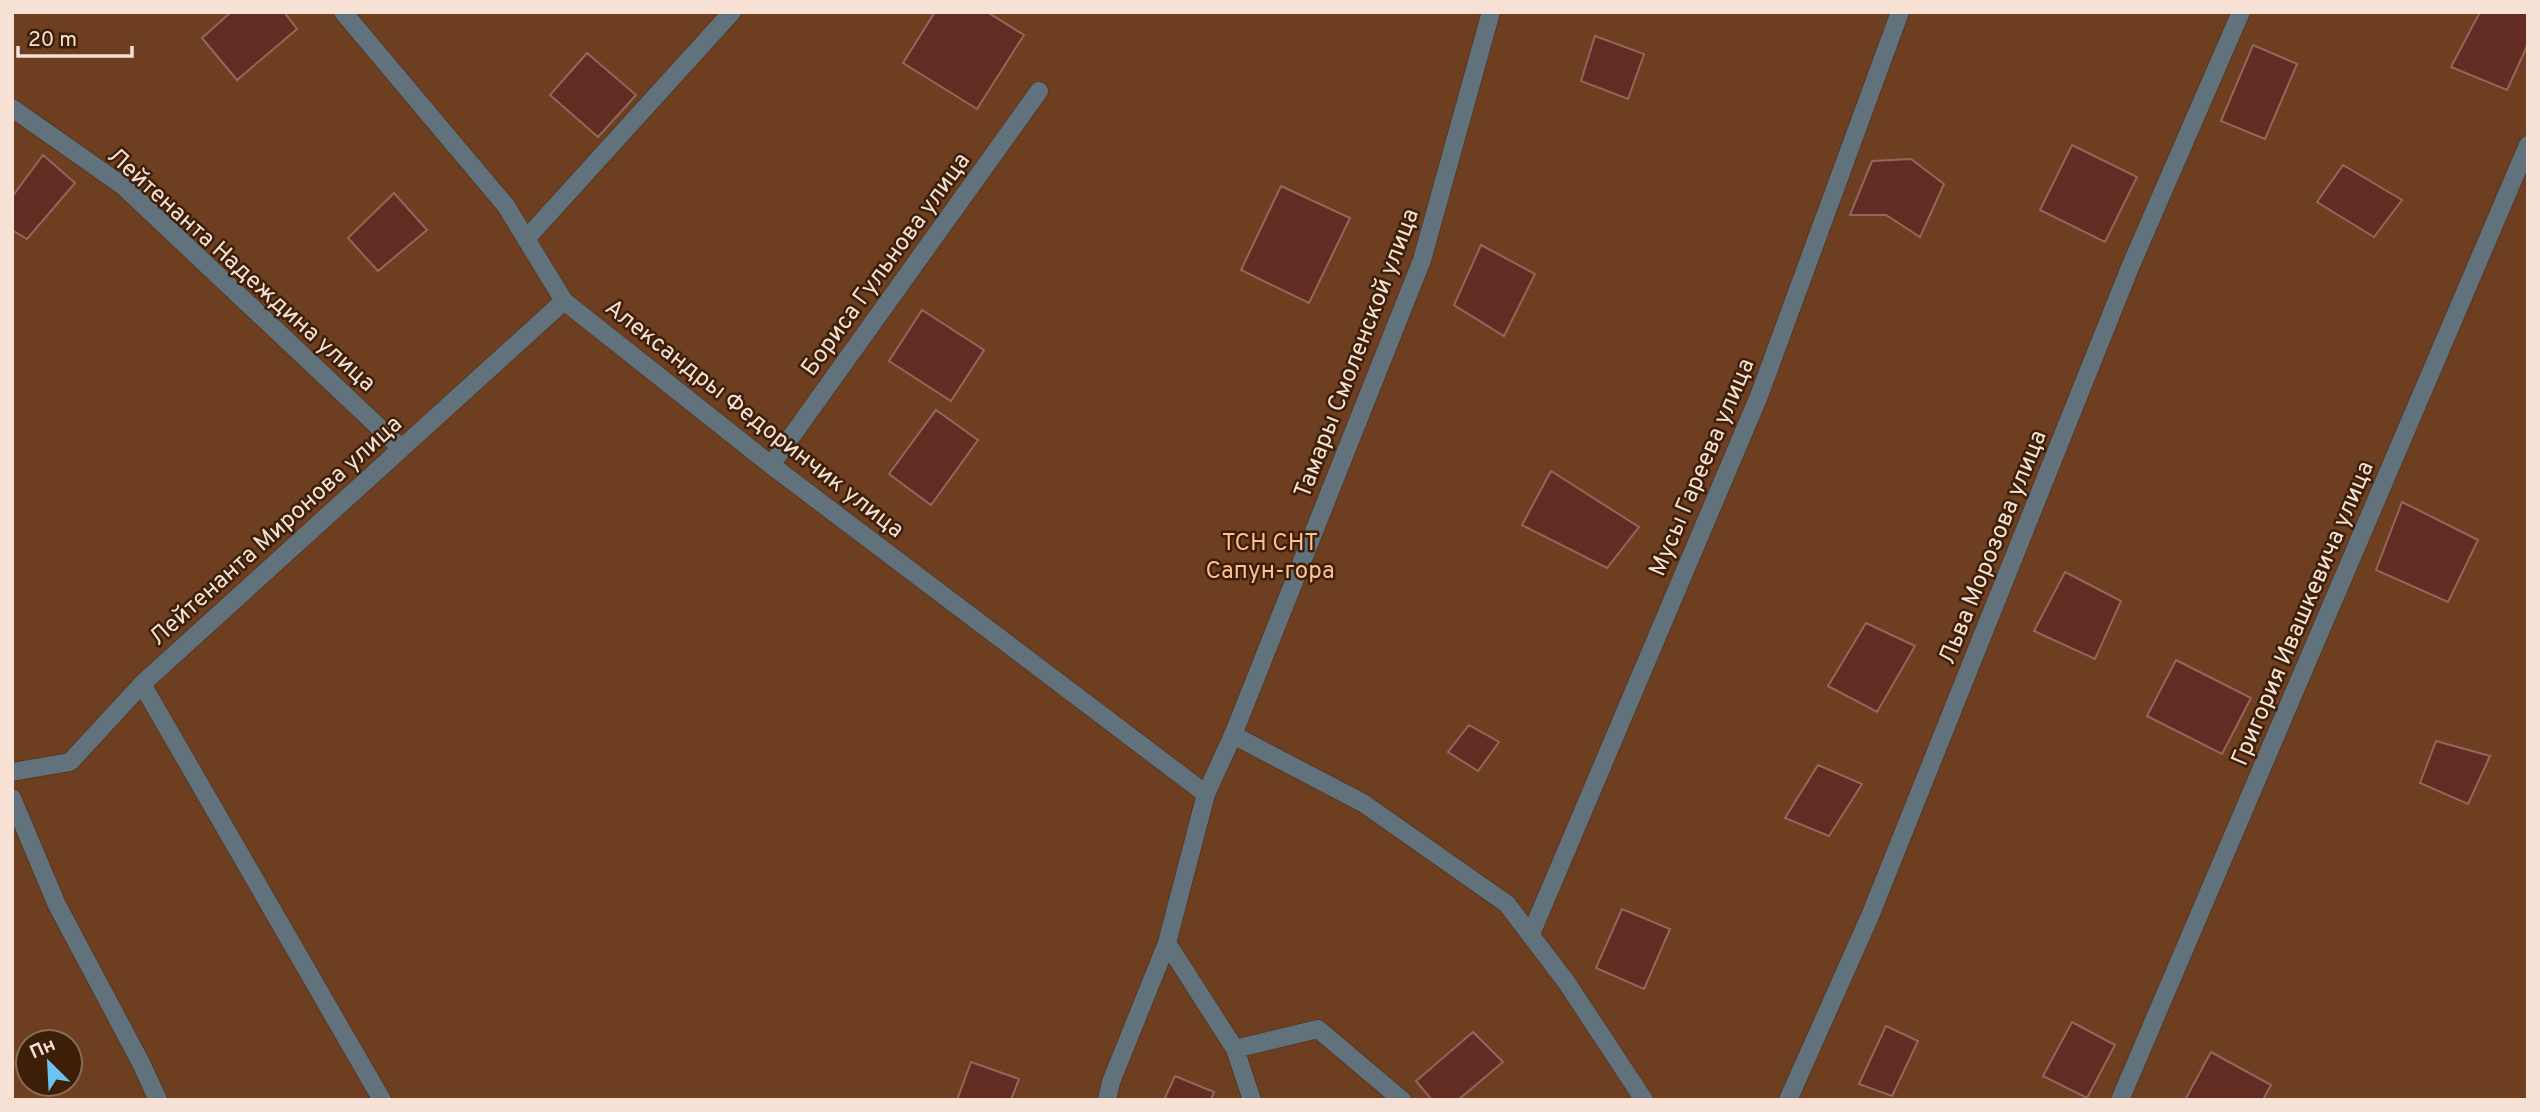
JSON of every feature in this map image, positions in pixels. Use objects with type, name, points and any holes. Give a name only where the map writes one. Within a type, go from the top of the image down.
[{"type":"lane","name":"Александры Федоринчик улица","points":[[342,12],[506,206],[564,301],[771,465],[1206,794]]},
{"type":"lane","points":[[526,239],[732,12]]},
{"type":"lane","name":"Тамары Смоленской улица","points":[[1107,1100],[1111,1082],[1167,943],[1206,794],[1233,735],[1422,260],[1491,12]]},
{"type":"lane","name":"Мусы Гареева улица","points":[[1531,934],[1759,396],[1900,12]]},
{"type":"lane","name":"Льва Морозова улица","points":[[1788,1100],[1870,916],[2126,278],[2241,12]]},
{"type":"lane","name":"Бориса Гульнова улица","points":[[771,465],[1039,91]]},
{"type":"lane","name":"Лейтенанта Надеждина улица","points":[[12,108],[123,186],[401,448]]},
{"type":"lane","name":"Григория Ивашкевича улица","points":[[2120,1100],[2528,145]]},
{"type":"lane","name":"Лейтенанта Миронова улица","points":[[12,772],[70,762],[142,684],[564,301]]},
{"type":"lane","points":[[142,684],[382,1100]]},
{"type":"lane","points":[[1233,735],[1363,803],[1507,904],[1567,983],[1644,1100]]},
{"type":"lane","points":[[12,798],[57,905],[158,1100]]},
{"type":"lane","points":[[1167,943],[1235,1049],[1252,1100]]},
{"type":"lane","points":[[1235,1049],[1318,1029],[1402,1100]]},
{"type":"green space","name":"ТСН СНТ Сапун-гора","points":[[12,12],[2528,12],[2528,1100],[12,1100]]},
{"type":"building","points":[[231,12],[284,12],[297,29],[237,80],[202,38]]},
{"type":"building","points":[[935,12],[987,12],[1024,35],[977,109],[903,63]]},
{"type":"building","points":[[2480,12],[2528,12],[2528,44],[2507,90],[2451,67]]},
{"type":"building","points":[[1595,36],[1644,54],[1628,99],[1581,81]]},
{"type":"building","points":[[2253,45],[2297,64],[2265,139],[2221,121]]},
{"type":"building","points":[[587,53],[636,95],[598,137],[550,95]]},
{"type":"building","points":[[2072,145],[2137,177],[2105,242],[2040,210]]},
{"type":"building","points":[[43,155],[75,183],[27,239],[12,230],[12,197]]},
{"type":"building","points":[[1911,159],[1944,184],[1920,237],[1886,215],[1850,215],[1872,161]]},
{"type":"building","points":[[2343,165],[2402,200],[2374,237],[2317,202]]},
{"type":"building","points":[[1281,186],[1350,218],[1309,303],[1241,270]]},
{"type":"building","points":[[394,193],[427,230],[378,271],[348,238]]},
{"type":"building","points":[[1481,245],[1535,274],[1504,336],[1454,305]]},
{"type":"building","points":[[922,310],[984,350],[951,401],[889,361]]},
{"type":"building","points":[[936,410],[978,440],[931,505],[889,474]]},
{"type":"building","points":[[1551,471],[1639,527],[1607,568],[1522,525]]},
{"type":"building","points":[[2402,502],[2478,540],[2448,602],[2376,570]]},
{"type":"building","points":[[2065,572],[2121,601],[2095,659],[2034,631]]},
{"type":"building","points":[[1866,623],[1915,646],[1877,712],[1828,686]]},
{"type":"building","points":[[2176,660],[2251,698],[2222,754],[2147,716]]},
{"type":"building","points":[[1469,725],[1499,742],[1478,771],[1448,752]]},
{"type":"building","points":[[2436,741],[2490,756],[2468,804],[2420,783]]},
{"type":"building","points":[[1818,765],[1862,784],[1829,836],[1785,818]]},
{"type":"building","points":[[1622,909],[1670,929],[1644,989],[1596,968]]},
{"type":"building","points":[[2072,1022],[2115,1045],[2087,1098],[2043,1076]]},
{"type":"building","points":[[1886,1026],[1918,1041],[1892,1096],[1859,1084]]},
{"type":"building","points":[[1473,1032],[1503,1062],[1458,1100],[1432,1100],[1416,1081]]},
{"type":"building","points":[[2211,1052],[2271,1085],[2263,1100],[2185,1100]]},
{"type":"building","points":[[971,1062],[1019,1079],[1011,1100],[957,1100]]},
{"type":"building","points":[[1175,1076],[1214,1092],[1211,1100],[1164,1100]]}]
